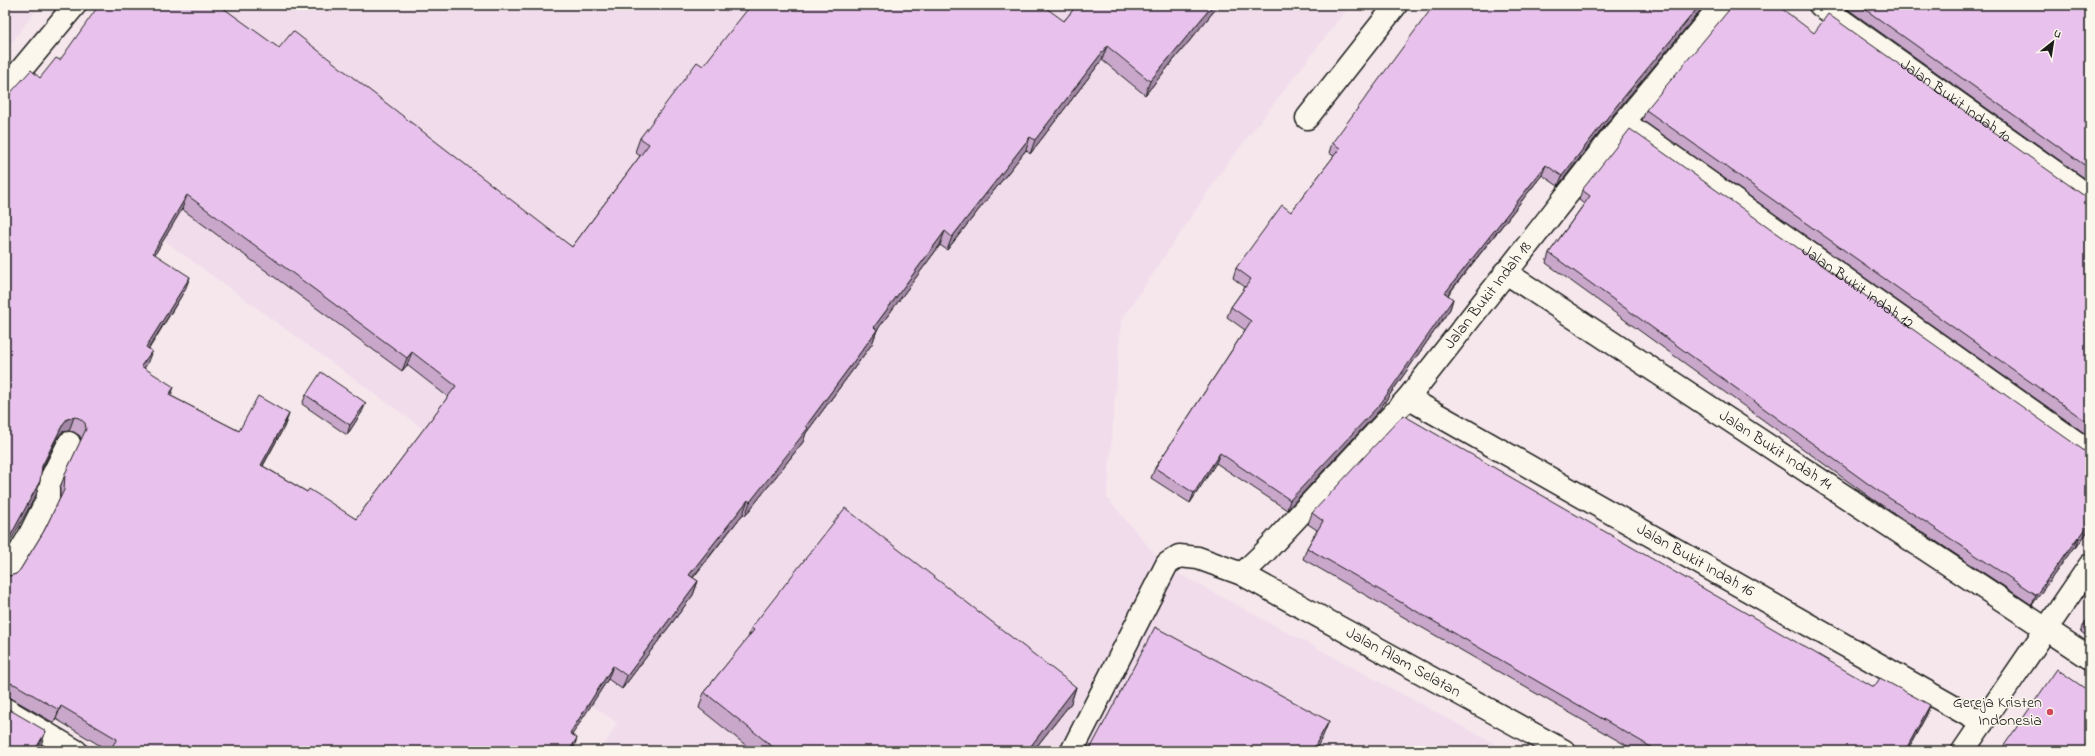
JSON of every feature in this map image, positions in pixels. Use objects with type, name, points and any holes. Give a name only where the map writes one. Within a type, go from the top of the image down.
[{"type":"street","points":[[5,89],[75,5]]},
{"type":"street","points":[[1307,118],[1396,5]]},
{"type":"street","name":"Jalan Bukit Indah 18","points":[[1242,574],[1264,553],[1408,398],[1505,272],[1624,122],[1721,5]]},
{"type":"street","name":"Jalan Bukit Indah 10","points":[[1820,5],[2090,197]]},
{"type":"street","name":"Jalan Bukit Indah 12","points":[[1624,122],[2090,452]]},
{"type":"street","name":"Jalan Bukit Indah 14","points":[[1505,272],[2090,658]]},
{"type":"street","name":"Jalan Bukit Indah 16","points":[[1408,398],[1982,723]]},
{"type":"street","points":[[5,577],[28,538],[48,498],[48,484],[68,443]]},
{"type":"street","name":"Jalan Alam Selatan","points":[[1072,751],[1167,564],[1179,556],[1198,558],[1242,574],[1564,751]]},
{"type":"street","points":[[1963,751],[2090,565]]},
{"type":"street","points":[[5,709],[76,751]]},
{"type":"shaded area","points":[[5,5],[40,5],[5,52]]},
{"type":"shaded area","points":[[202,5],[1350,5],[1224,168],[1121,321],[1107,498],[1166,567],[1508,751],[601,751],[617,723],[390,564],[459,455],[148,229]]},
{"type":"building","points":[[99,5],[219,5],[279,48],[293,31],[572,247],[649,144],[640,138],[697,62],[703,66],[751,5],[1042,5],[1064,21],[1077,5],[1213,5],[1150,81],[1107,46],[1035,140],[1030,137],[952,237],[945,231],[874,327],[877,330],[806,426],[808,428],[750,502],[748,500],[689,575],[698,581],[627,676],[613,666],[570,733],[577,738],[569,751],[109,751],[117,739],[61,706],[59,710],[16,685],[10,683],[5,684],[5,575],[10,576],[16,574],[20,570],[44,531],[64,490],[65,474],[86,429],[85,423],[79,418],[74,417],[67,419],[63,424],[42,466],[40,481],[5,546],[5,99],[31,70],[40,78],[56,58],[60,60]],"holes":[[[187,195],[407,358],[412,352],[456,386],[356,519],[309,489],[307,492],[261,465],[289,414],[258,396],[239,431],[169,395],[174,387],[141,366],[152,351],[146,347],[190,277],[153,253]]]},
{"type":"building","points":[[1434,5],[1700,5],[1618,104],[1562,176],[1546,165],[1445,293],[1453,299],[1381,403],[1290,500],[1220,453],[1194,493],[1155,468],[1251,321],[1231,307],[1251,279],[1236,268],[1282,205],[1291,212],[1340,148],[1332,143]]},
{"type":"building","points":[[1733,5],[1777,5],[1814,33],[1828,14],[2090,199],[2090,424],[1646,110]]},
{"type":"building","points":[[1859,5],[2090,5],[2090,169]]},
{"type":"building","points":[[1630,129],[2090,454],[2090,523],[2079,538],[2078,537],[2036,595],[1874,488],[1549,253],[1590,196],[1582,190]]},
{"type":"building","points":[[321,372],[366,403],[350,425],[306,395]]},
{"type":"building","points":[[1403,415],[1874,687],[1880,678],[1930,705],[1905,751],[1658,751],[1307,548],[1323,521],[1312,513]]},
{"type":"building","points":[[845,508],[1076,687],[1027,751],[778,751],[704,692],[754,630],[751,628]]},
{"type":"building","points":[[2090,616],[2090,628],[2084,624]]},
{"type":"building","points":[[1155,627],[1329,721],[1312,751],[1089,751]]},
{"type":"building","name":"Gereja Kristen Indonesia","points":[[2057,669],[2090,692],[2090,751],[2008,751],[2003,747]]},
{"type":"building","points":[[5,707],[46,731],[35,750],[37,751],[5,751]]},
{"type":"place","name":"Gereja Kristen Indonesia","points":[[2050,712]]}]
